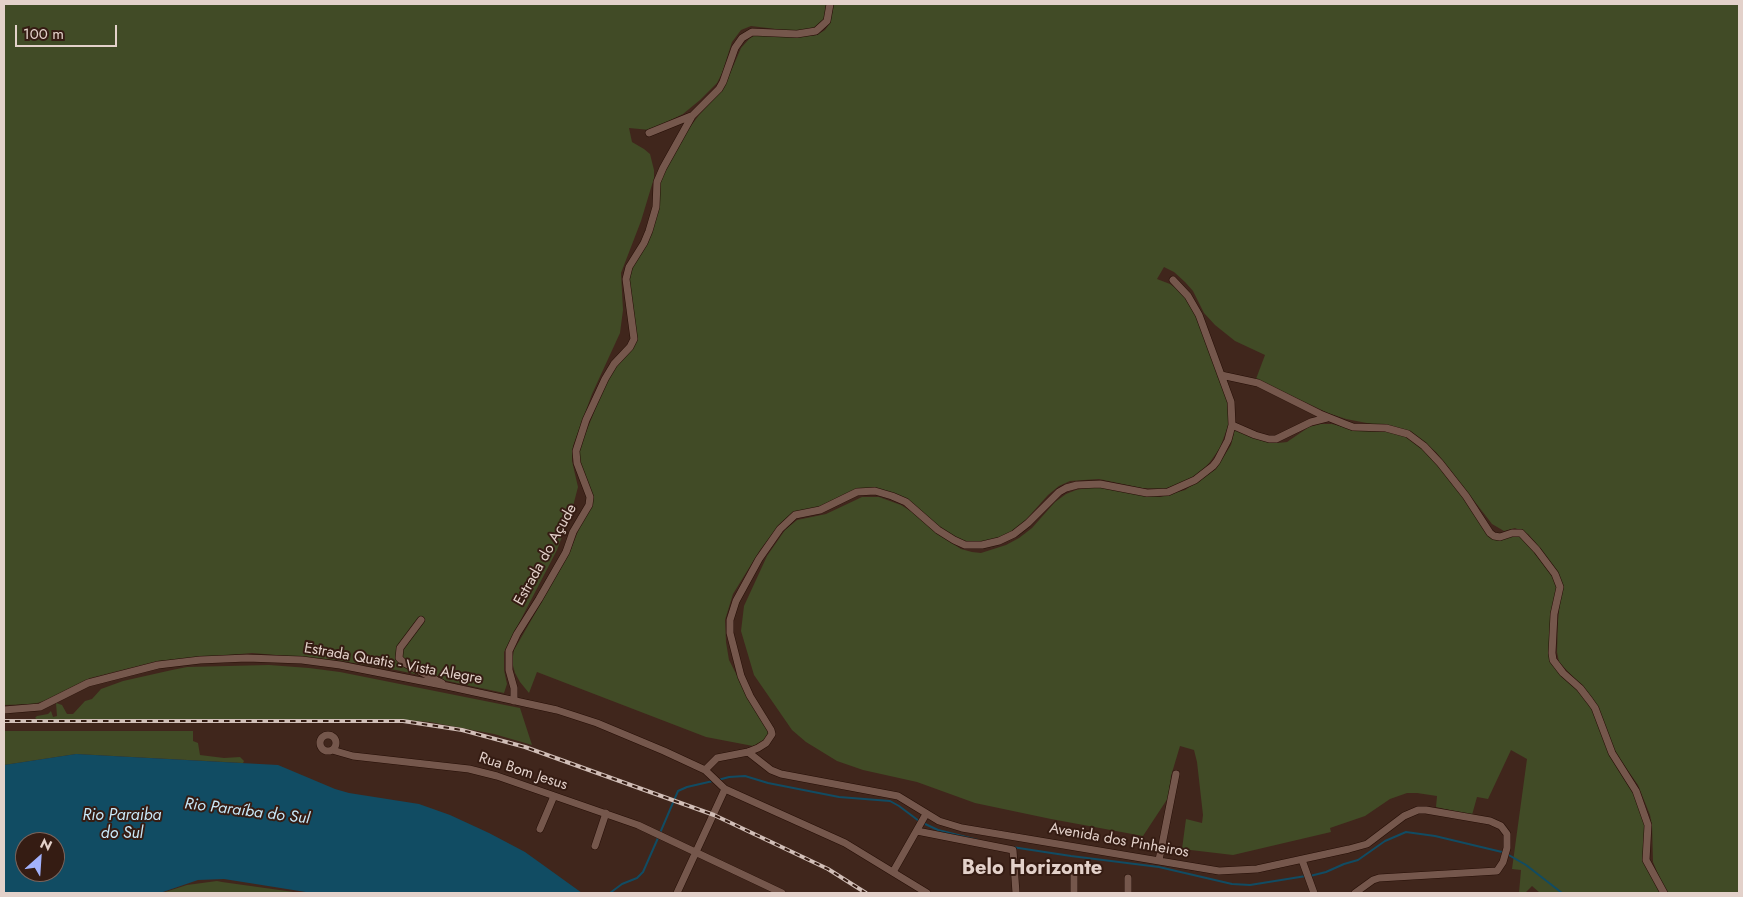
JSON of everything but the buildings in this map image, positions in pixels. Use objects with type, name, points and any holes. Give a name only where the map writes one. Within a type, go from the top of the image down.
[{"type":"street","name":"Estrada do Açude","points":[[514,701],[514,688],[509,670],[508,651],[566,552],[573,532],[588,505],[590,497],[577,463],[576,451],[586,420],[605,378],[633,342],[634,334],[626,288],[627,274],[649,231],[656,207],[657,182],[679,136],[692,116],[719,89],[735,48],[742,38],[752,32],[797,34],[816,31],[827,20],[830,4]]},
{"type":"street","points":[[649,133],[692,116]]},
{"type":"street","points":[[706,772],[717,758],[748,752],[766,742],[771,736],[772,732],[750,696],[741,676],[730,633],[730,620],[736,601],[760,559],[775,536],[791,518],[820,510],[857,492],[875,491],[906,502],[938,530],[954,540],[965,545],[982,545],[999,541],[1014,534],[1028,523],[1059,492],[1072,486],[1100,484],[1147,492],[1168,492],[1206,473],[1218,461],[1228,440],[1232,425],[1232,402],[1196,308],[1173,280]]},
{"type":"street","points":[[1221,374],[1258,383],[1327,418],[1353,427],[1386,428],[1408,434],[1424,446],[1440,463],[1466,496],[1490,533],[1494,536],[1500,536],[1517,532],[1526,537],[1534,546],[1555,574],[1559,583],[1560,593],[1554,614],[1553,660],[1563,673],[1580,688],[1595,708],[1612,753],[1632,782],[1648,825],[1646,860],[1664,893]]},
{"type":"street","points":[[1232,425],[1255,435],[1276,439],[1311,422],[1327,418]]},
{"type":"street","points":[[421,620],[400,648],[399,658],[404,663],[447,686]]},
{"type":"street","name":"Estrada Quatis - Vista Alegre","points":[[4,710],[40,706],[88,683],[158,665],[200,660],[247,658],[302,660],[340,665],[447,686],[548,708],[597,723],[678,757],[706,772],[724,788],[839,840],[927,893]]},
{"type":"street","name":"Rua Bom Jesus","points":[[332,750],[353,756],[469,768],[497,776],[606,813],[649,830],[782,893]]},
{"type":"street","name":"Avenida dos Pinheiros","points":[[748,752],[771,770],[780,774],[898,796],[925,816],[962,828],[1158,860],[1201,869],[1228,872],[1257,869],[1336,853],[1367,844],[1404,816],[1418,810],[1490,821],[1501,826],[1508,837],[1502,866],[1495,872],[1379,878],[1354,893]]},
{"type":"street","points":[[1158,860],[1176,774]]},
{"type":"street","points":[[677,893],[724,788]]},
{"type":"street","points":[[540,829],[554,796]]},
{"type":"street","points":[[596,846],[606,813]]},
{"type":"street","points":[[893,872],[925,816]]},
{"type":"street","points":[[918,828],[1013,850],[1016,893]]},
{"type":"street","points":[[1302,860],[1314,893]]},
{"type":"street","points":[[1074,870],[1074,893]]},
{"type":"street","points":[[1128,878],[1128,893]]},
{"type":"green space","points":[[4,4],[826,4],[825,16],[822,22],[810,30],[792,31],[751,26],[741,30],[732,42],[717,83],[700,100],[683,114],[650,130],[629,128],[632,142],[650,154],[654,178],[641,221],[621,273],[623,310],[620,333],[592,394],[573,446],[572,461],[578,487],[572,510],[557,550],[504,652],[504,670],[507,684],[504,693],[396,670],[336,660],[252,653],[157,661],[90,678],[47,700],[34,704],[4,705]]},
{"type":"green space","points":[[834,4],[1739,4],[1739,893],[1668,893],[1653,862],[1652,825],[1638,785],[1617,755],[1587,692],[1559,662],[1557,652],[1558,621],[1562,583],[1528,534],[1515,528],[1504,531],[1492,524],[1436,452],[1421,440],[1377,425],[1346,419],[1328,413],[1256,379],[1265,355],[1235,341],[1215,325],[1204,313],[1193,291],[1174,272],[1164,267],[1157,279],[1170,284],[1181,292],[1195,313],[1227,400],[1229,423],[1220,448],[1198,475],[1185,482],[1164,489],[1142,488],[1099,479],[1070,481],[1059,486],[1048,495],[1013,532],[985,543],[966,542],[946,532],[916,507],[868,488],[821,508],[792,514],[779,525],[760,550],[733,594],[725,620],[729,660],[769,733],[764,740],[753,746],[706,737],[537,672],[529,693],[515,673],[512,662],[514,650],[570,552],[580,526],[590,510],[579,453],[580,447],[609,375],[636,340],[629,276],[652,231],[659,184],[679,142],[699,115],[720,93],[741,48],[749,39],[755,35],[797,37],[817,35],[825,30],[830,23]]},
{"type":"green space","points":[[1332,424],[1359,431],[1395,432],[1402,434],[1422,447],[1458,489],[1486,533],[1490,536],[1520,535],[1557,580],[1551,658],[1588,700],[1631,785],[1646,829],[1644,861],[1660,893],[1540,893],[1532,886],[1525,893],[1519,893],[1521,870],[1512,869],[1527,759],[1511,750],[1488,799],[1477,797],[1472,815],[1436,807],[1437,796],[1407,793],[1390,799],[1365,816],[1330,828],[1331,832],[1233,855],[1182,849],[1186,819],[1202,823],[1203,815],[1194,750],[1180,746],[1171,776],[1168,798],[1143,836],[975,803],[917,782],[863,770],[837,761],[806,742],[792,730],[754,675],[741,631],[744,606],[767,556],[785,530],[797,520],[826,514],[862,497],[879,497],[901,505],[935,532],[961,549],[981,553],[1006,545],[1019,538],[1032,528],[1055,502],[1076,490],[1092,487],[1108,488],[1160,497],[1185,490],[1216,469],[1231,445],[1235,429],[1278,443],[1287,442],[1309,427]]},
{"type":"green space","points":[[269,665],[340,672],[520,708],[532,745],[494,734],[430,722],[405,720],[38,720],[35,718],[48,714],[51,711],[53,717],[57,716],[56,703],[62,705],[67,714],[73,714],[85,701],[92,699],[101,689],[123,681],[187,667]]},
{"type":"green space","points":[[4,731],[193,731],[193,741],[198,743],[200,755],[224,758],[240,757],[244,761],[243,763],[76,754],[4,765]]},
{"type":"green space","points":[[217,881],[301,893],[162,893],[187,885]]},
{"type":"water","name":"Rio Paraiba do Sul","points":[[76,754],[278,765],[335,789],[419,804],[450,815],[525,852],[582,893],[312,893],[224,879],[198,880],[160,893],[4,893],[4,765]]},
{"type":"waterway","points":[[718,780],[745,776],[768,783],[839,797],[890,801],[919,821]]},
{"type":"waterway","points":[[660,833],[678,791],[713,781]]},
{"type":"waterway","points":[[923,823],[938,830],[978,840]]},
{"type":"waterway","points":[[1310,876],[1358,860],[1385,841],[1406,832],[1435,836],[1502,852]]},
{"type":"waterway","points":[[610,893],[622,884],[637,878],[643,872],[658,838]]},
{"type":"waterway","points":[[1012,847],[1159,867],[1232,884],[1250,885],[1306,876]]},
{"type":"waterway","points":[[1507,854],[1526,865],[1562,893]]},
{"type":"railway","points":[[4,721],[403,721],[462,730],[525,747],[714,815],[828,869],[866,893]]},
{"type":"district","name":"Belo Horizonte","points":[[1032,869]]},
{"type":"water label","name":"Rio Paraíba do Sul","points":[[247,812]]}]
